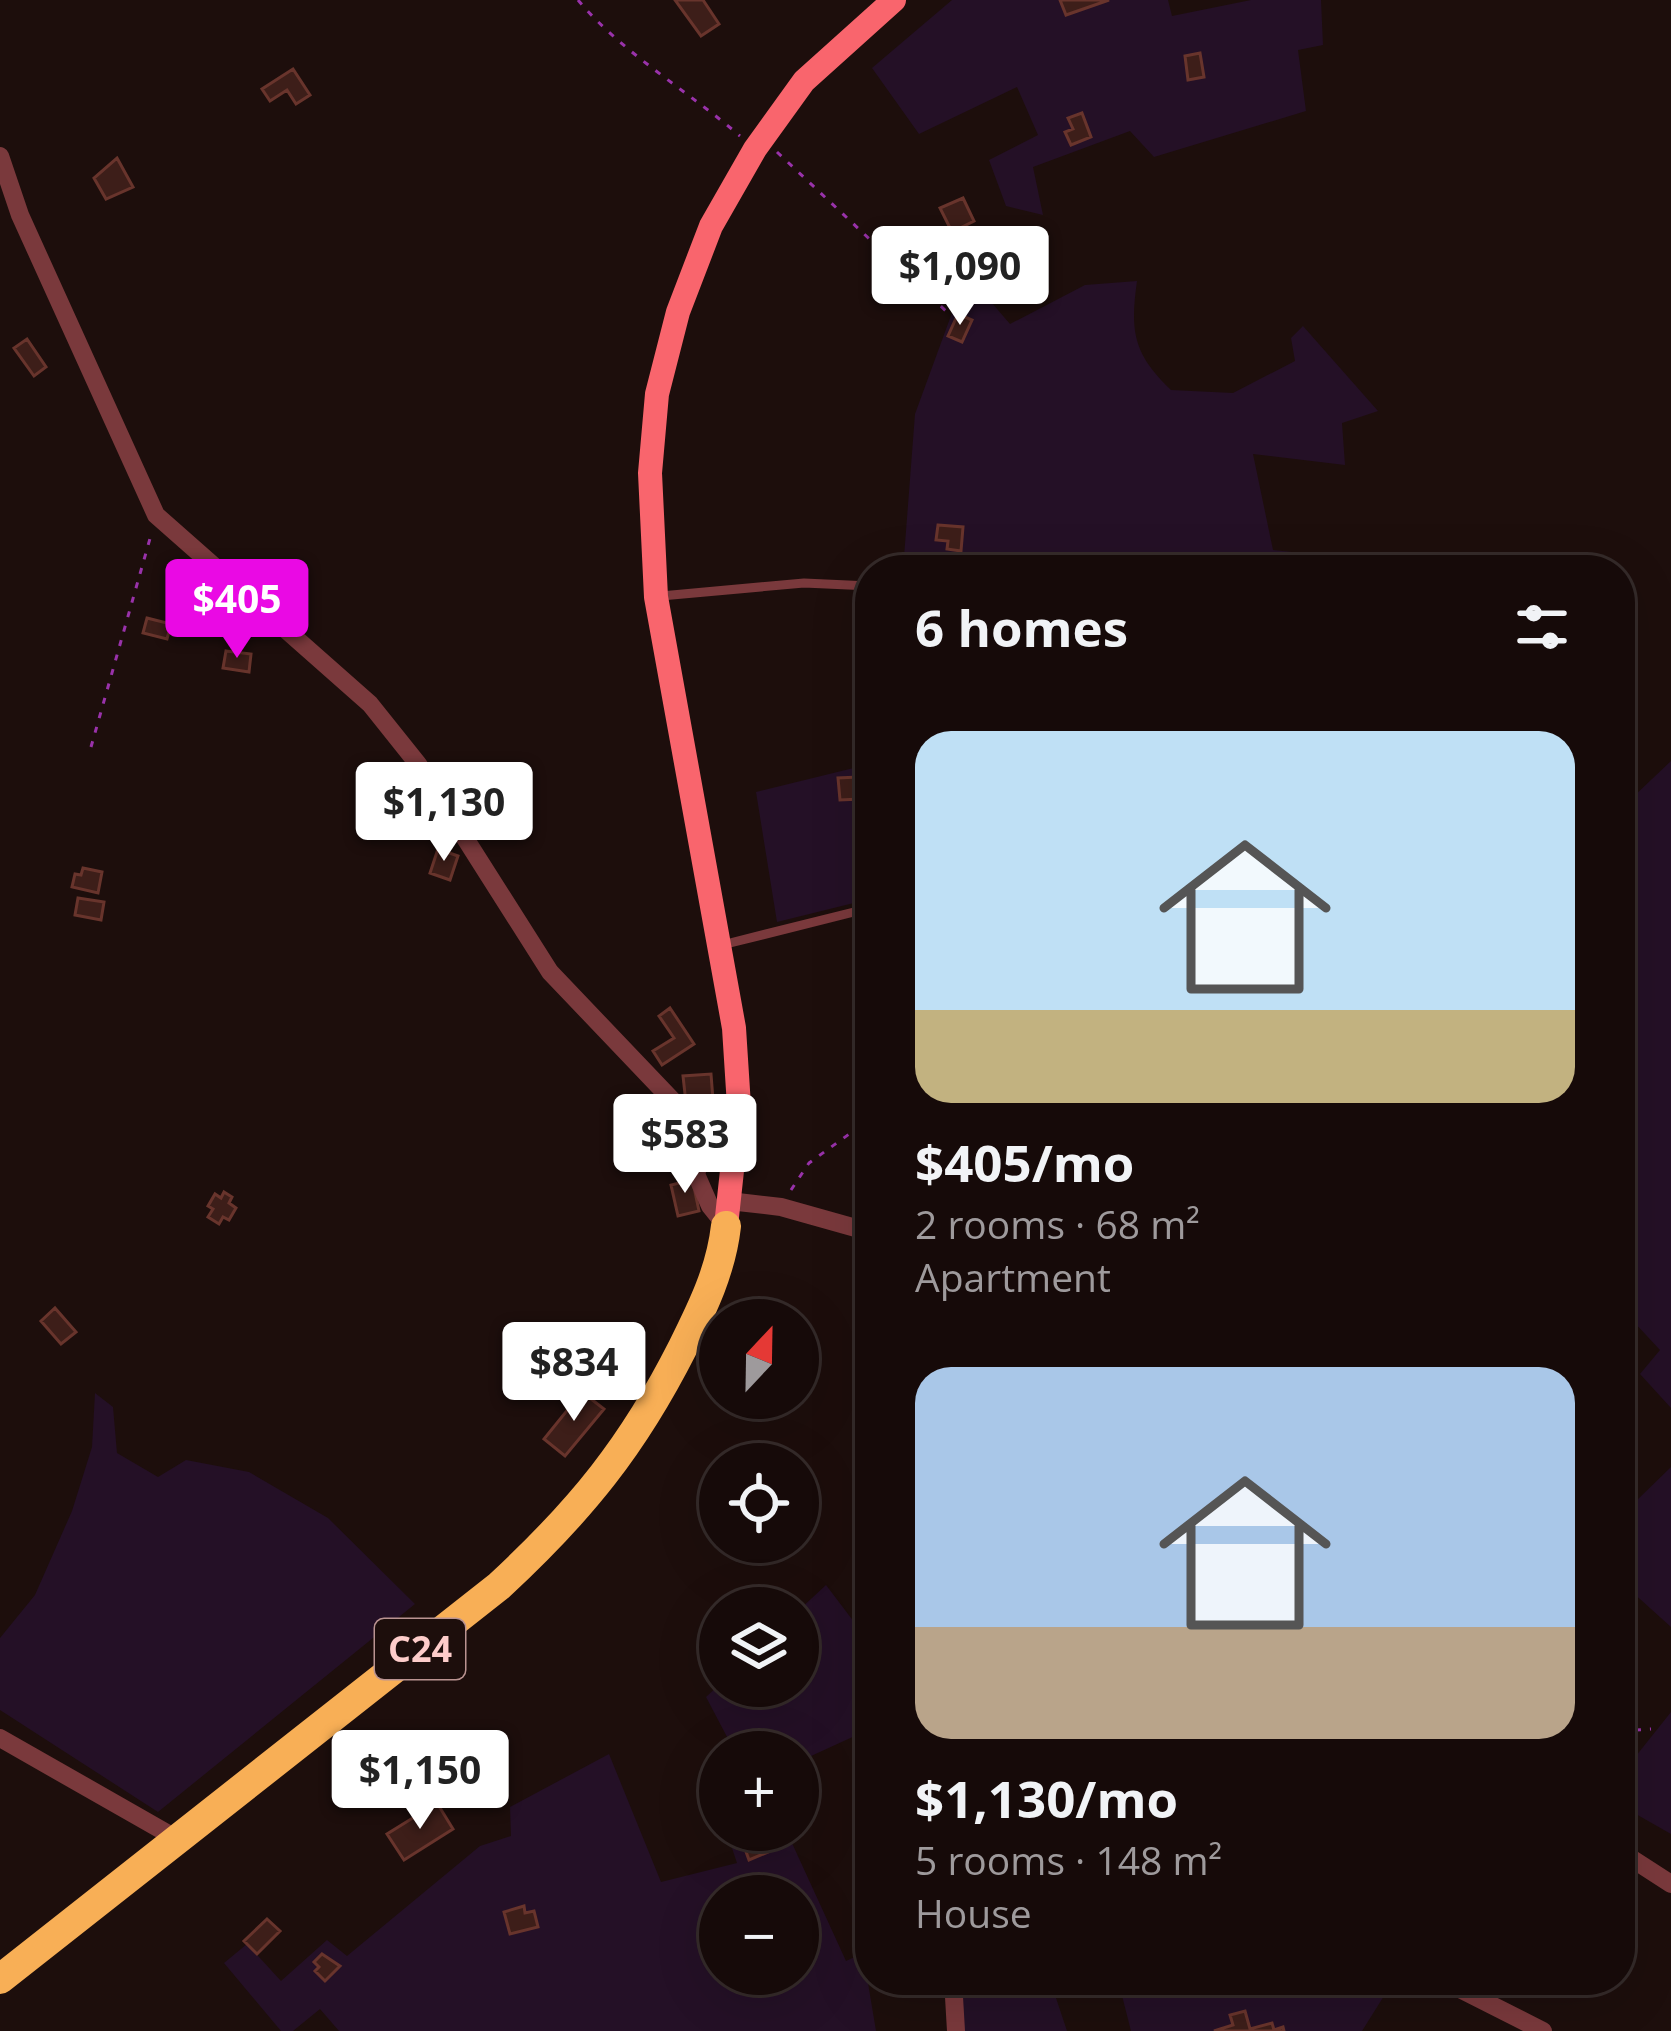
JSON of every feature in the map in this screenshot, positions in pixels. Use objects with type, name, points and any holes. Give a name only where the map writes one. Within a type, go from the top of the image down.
[{"type":"main road","name":"C24","points":[[0,1979],[499,1586],[557,1533],[613,1467],[648,1414],[709,1294],[723,1250],[739,1106],[722,945],[682,757],[656,597],[650,473],[657,394],[678,312],[711,226],[759,144],[804,81],[894,0]]},
{"type":"street","points":[[0,156],[20,215],[156,515],[370,704],[418,764],[550,972],[693,1121],[704,1149],[696,1174],[710,1206],[727,1214],[781,1207],[855,1227]]},
{"type":"street","points":[[0,224],[20,215]]},
{"type":"street","points":[[0,1738],[179,1840]]},
{"type":"street","points":[[1635,1861],[1671,1884]]},
{"type":"street","points":[[954,1995],[956,2031]]},
{"type":"street","points":[[1472,1995],[1543,2031]]},
{"type":"lane","points":[[656,597],[805,583],[855,585]]},
{"type":"lane","points":[[722,945],[855,912]]},
{"type":"path","points":[[578,0],[600,27],[759,144],[946,310]]},
{"type":"path","points":[[918,282],[1004,224]]},
{"type":"path","points":[[91,747],[156,515]]},
{"type":"path","points":[[781,1207],[809,1163],[855,1130]]},
{"type":"path","points":[[1635,1730],[1651,1729]]},
{"type":"shaded area","points":[[952,0],[1168,0],[1172,16],[1251,0],[1321,0],[1323,45],[1298,50],[1306,111],[1154,157],[1130,131],[1033,167],[1043,215],[1006,206],[989,160],[1038,135],[1017,87],[919,134],[872,68]]},
{"type":"shaded area","points":[[967,274],[1010,324],[1085,285],[1137,281],[1137,341],[1149,365],[1171,390],[1233,393],[1295,361],[1291,338],[1303,326],[1378,411],[1342,423],[1345,465],[1253,454],[1273,550],[1320,555],[904,555],[915,414],[960,291],[954,280]]},
{"type":"shaded area","points":[[1671,761],[1671,1408],[1640,1374],[1660,1350],[1635,1323],[1635,795]]},
{"type":"shaded area","points":[[855,768],[855,903],[777,922],[756,792]]},
{"type":"shaded area","points":[[95,1393],[113,1407],[117,1453],[158,1477],[186,1460],[249,1472],[328,1518],[415,1604],[158,1812],[0,1710],[0,1638],[35,1595],[72,1511],[92,1447]]},
{"type":"shaded area","points":[[1671,1467],[1671,1627],[1635,1595],[1635,1502]]},
{"type":"shaded area","points":[[826,1585],[855,1623],[855,1736],[819,1752],[819,1731],[724,1731],[711,1707],[819,1707],[819,1592]]},
{"type":"shaded area","points":[[1671,1712],[1671,1834],[1635,1814],[1635,1757]]},
{"type":"shaded area","points":[[609,1754],[661,1882],[737,1863],[733,1851],[796,1851],[807,1875],[699,1875],[699,1995],[819,1995],[819,1902],[846,1961],[855,1957],[855,1995],[870,1995],[876,2031],[339,2031],[320,2009],[293,2031],[281,2031],[224,1963],[247,1944],[281,1981],[327,1940],[347,1956],[480,1846],[511,1836],[510,1807]]},
{"type":"shaded area","points":[[960,1995],[1055,1995],[1067,2031],[963,2031]]},
{"type":"shaded area","points":[[1122,1995],[1385,1995],[1362,2031],[1131,2031]]},
{"type":"building","points":[[675,0],[703,0],[719,24],[701,36]]},
{"type":"building","points":[[1060,0],[1109,0],[1066,15]]},
{"type":"building","points":[[1200,53],[1204,77],[1188,80],[1185,56]]},
{"type":"building","points":[[293,69],[310,95],[296,104],[287,90],[270,101],[262,89]]},
{"type":"building","points":[[1082,113],[1091,137],[1071,145],[1065,132],[1073,129],[1068,118]]},
{"type":"building","points":[[117,158],[133,187],[106,199],[94,178]]},
{"type":"building","points":[[963,198],[974,221],[952,232],[940,208]]},
{"type":"building","points":[[958,314],[972,320],[962,342],[948,336]]},
{"type":"building","points":[[27,339],[46,367],[34,376],[14,348]]},
{"type":"building","points":[[938,525],[963,527],[961,551],[947,549],[948,541],[936,540]]},
{"type":"building","points":[[174,570],[199,578],[191,600],[177,595],[181,583],[171,580]]},
{"type":"building","points":[[147,618],[171,624],[167,639],[143,633]]},
{"type":"building","points":[[226,651],[251,654],[249,672],[223,668]]},
{"type":"building","points":[[855,777],[855,799],[840,800],[838,778]]},
{"type":"building","points":[[438,849],[458,856],[450,880],[430,873]]},
{"type":"building","points":[[83,868],[102,872],[98,893],[72,887],[75,874],[81,875]]},
{"type":"building","points":[[78,898],[104,902],[101,920],[75,915]]},
{"type":"building","points":[[670,1008],[694,1044],[662,1065],[653,1051],[674,1038],[659,1016]]},
{"type":"building","points":[[711,1074],[713,1100],[686,1103],[683,1076]]},
{"type":"building","points":[[691,1173],[699,1211],[678,1216],[671,1185],[683,1182],[682,1175]]},
{"type":"building","points":[[224,1192],[236,1208],[229,1220],[223,1217],[219,1224],[208,1217],[213,1209],[208,1206],[215,1194],[221,1198]]},
{"type":"building","points":[[55,1308],[76,1332],[61,1344],[41,1321]]},
{"type":"building","points":[[582,1392],[604,1409],[565,1456],[544,1439]]},
{"type":"building","points":[[425,1768],[431,1780],[383,1805],[377,1793]]},
{"type":"building","points":[[437,1803],[453,1829],[404,1860],[387,1834]]},
{"type":"building","points":[[746,1851],[770,1851],[749,1860]]},
{"type":"building","points":[[524,1906],[525,1913],[534,1911],[538,1927],[510,1934],[504,1912]]},
{"type":"building","points":[[267,1919],[280,1931],[257,1954],[244,1941]]},
{"type":"building","points":[[322,1954],[340,1966],[325,1981],[315,1971],[319,1967],[314,1962]]},
{"type":"building","points":[[1245,2011],[1250,2029],[1272,2023],[1274,2030],[1283,2027],[1284,2031],[1214,2031],[1233,2025],[1230,2015]]}]
